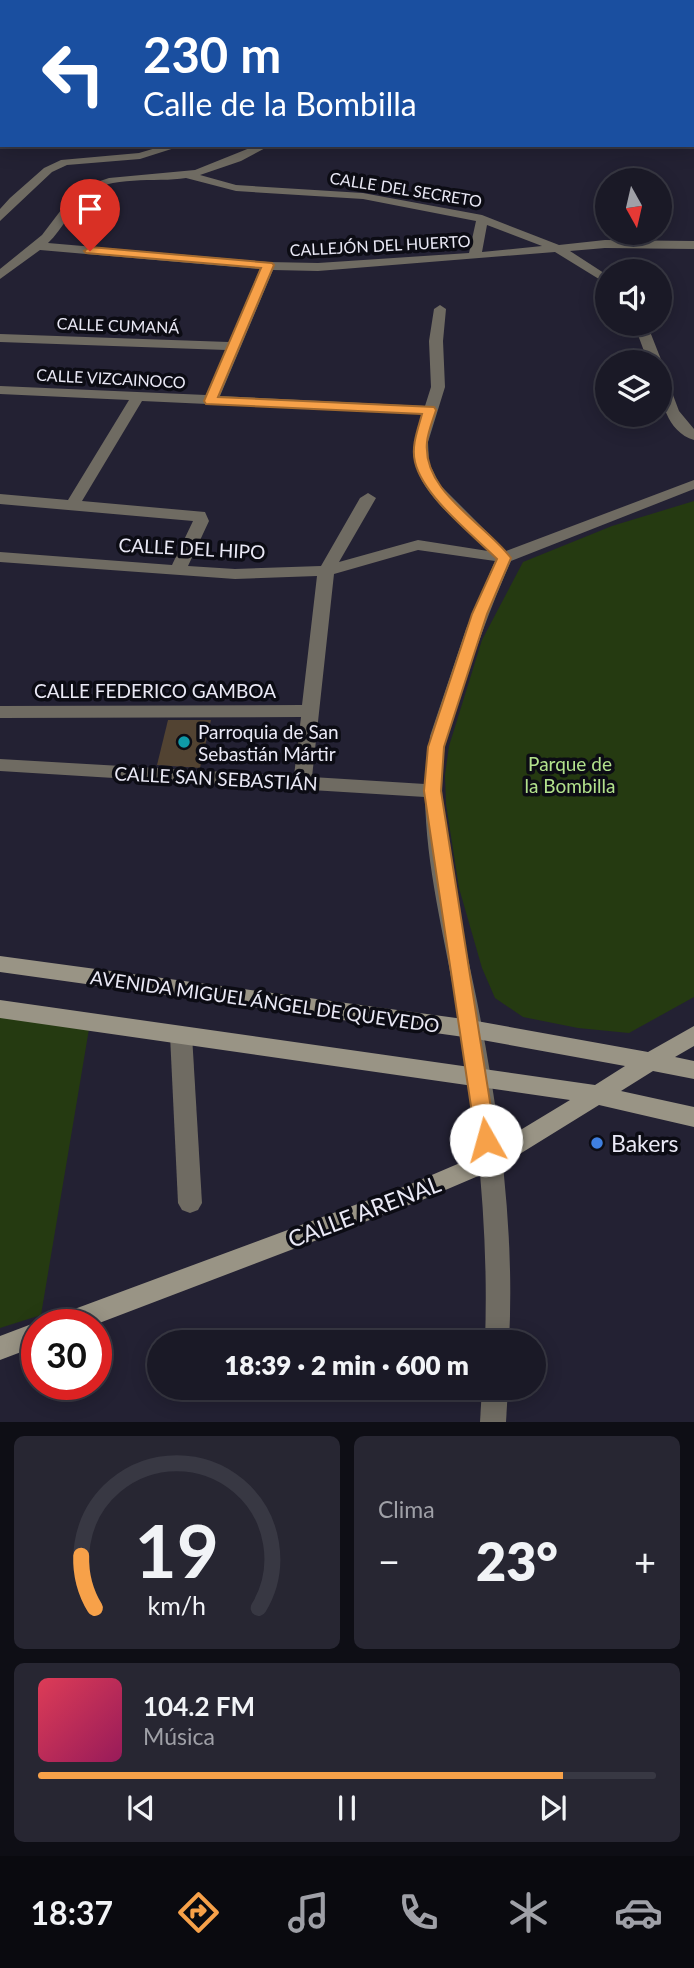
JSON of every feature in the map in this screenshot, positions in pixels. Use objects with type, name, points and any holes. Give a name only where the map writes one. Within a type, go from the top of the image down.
[{"type":"main road","name":"AVENIDA MIGUEL ÁNGEL DE QUEVEDO","points":[[0,964],[471,1029],[694,1070]]},
{"type":"main road","points":[[0,1009],[594,1094],[686,1114]]},
{"type":"main road","name":"CALLE ARENAL","points":[[105,1309],[414,1194],[489,1161],[694,1035]]},
{"type":"main road","points":[[0,1348],[21,1340]]},
{"type":"street","points":[[0,217],[14,200],[48,170],[65,162],[139,156],[171,147]]},
{"type":"street","points":[[0,275],[39,246],[62,221],[79,194],[88,188],[103,183],[186,175],[209,170],[261,147]]},
{"type":"street","name":"CALLE DEL SECRETO","points":[[186,175],[236,188],[363,197],[482,219],[555,247],[595,272]]},
{"type":"street","points":[[0,196],[14,200]]},
{"type":"street","points":[[475,256],[482,219]]},
{"type":"street","name":"CALLEJÓN DEL HUERTO","points":[[39,246],[318,267],[605,244],[694,245]]},
{"type":"street","points":[[211,401],[268,265]]},
{"type":"street","points":[[440,309],[436,341],[438,387],[421,442],[422,463],[433,487],[504,558]]},
{"type":"street","name":"CALLE CUMANÁ","points":[[0,338],[235,346]]},
{"type":"street","name":"CALLE VIZCAINOCO","points":[[0,390],[430,410]]},
{"type":"street","points":[[73,504],[137,398]]},
{"type":"street","points":[[672,414],[680,425],[694,436]]},
{"type":"street","points":[[498,1330],[499,1305],[489,1161],[471,1029],[446,892],[433,791],[439,736],[479,614],[504,558],[694,484]]},
{"type":"street","points":[[302,783],[326,571],[368,498]]},
{"type":"street","points":[[0,499],[200,515],[201,521],[178,569]]},
{"type":"street","name":"CALLE DEL HIPO","points":[[0,557],[235,575],[326,571],[418,545],[504,558]]},
{"type":"street","name":"CALLE FEDERICO GAMBOA","points":[[0,712],[310,711]]},
{"type":"street","name":"CALLE SAN SEBASTIÁN","points":[[0,765],[433,791]]},
{"type":"street","points":[[181,1035],[190,1203]]},
{"type":"street","points":[[686,1114],[694,1131]]},
{"type":"street","points":[[493,1422],[494,1400]]},
{"type":"green space","name":"Parque de la Bombilla","points":[[694,501],[694,997],[629,1033],[578,1028],[523,1017],[495,998],[482,968],[459,888],[446,804],[445,775],[449,746],[482,640],[523,562],[612,526]]},
{"type":"green space","points":[[0,1017],[89,1029],[42,1309],[21,1309],[21,1321],[0,1328]]},
{"type":"building","name":"Parroquia de San Sebastián Mártir","points":[[168,720],[211,720],[200,768],[157,765]]},
{"type":"place","name":"Parroquia de San Sebastián Mártir","points":[[184,742]]},
{"type":"place","name":"Bakers","points":[[597,1143]]},
{"type":"route","points":[[90,251],[268,265],[211,401],[430,410],[421,442],[422,463],[433,487],[504,558],[479,614],[436,747],[433,791],[446,892],[468,1008],[486,1140]]}]
